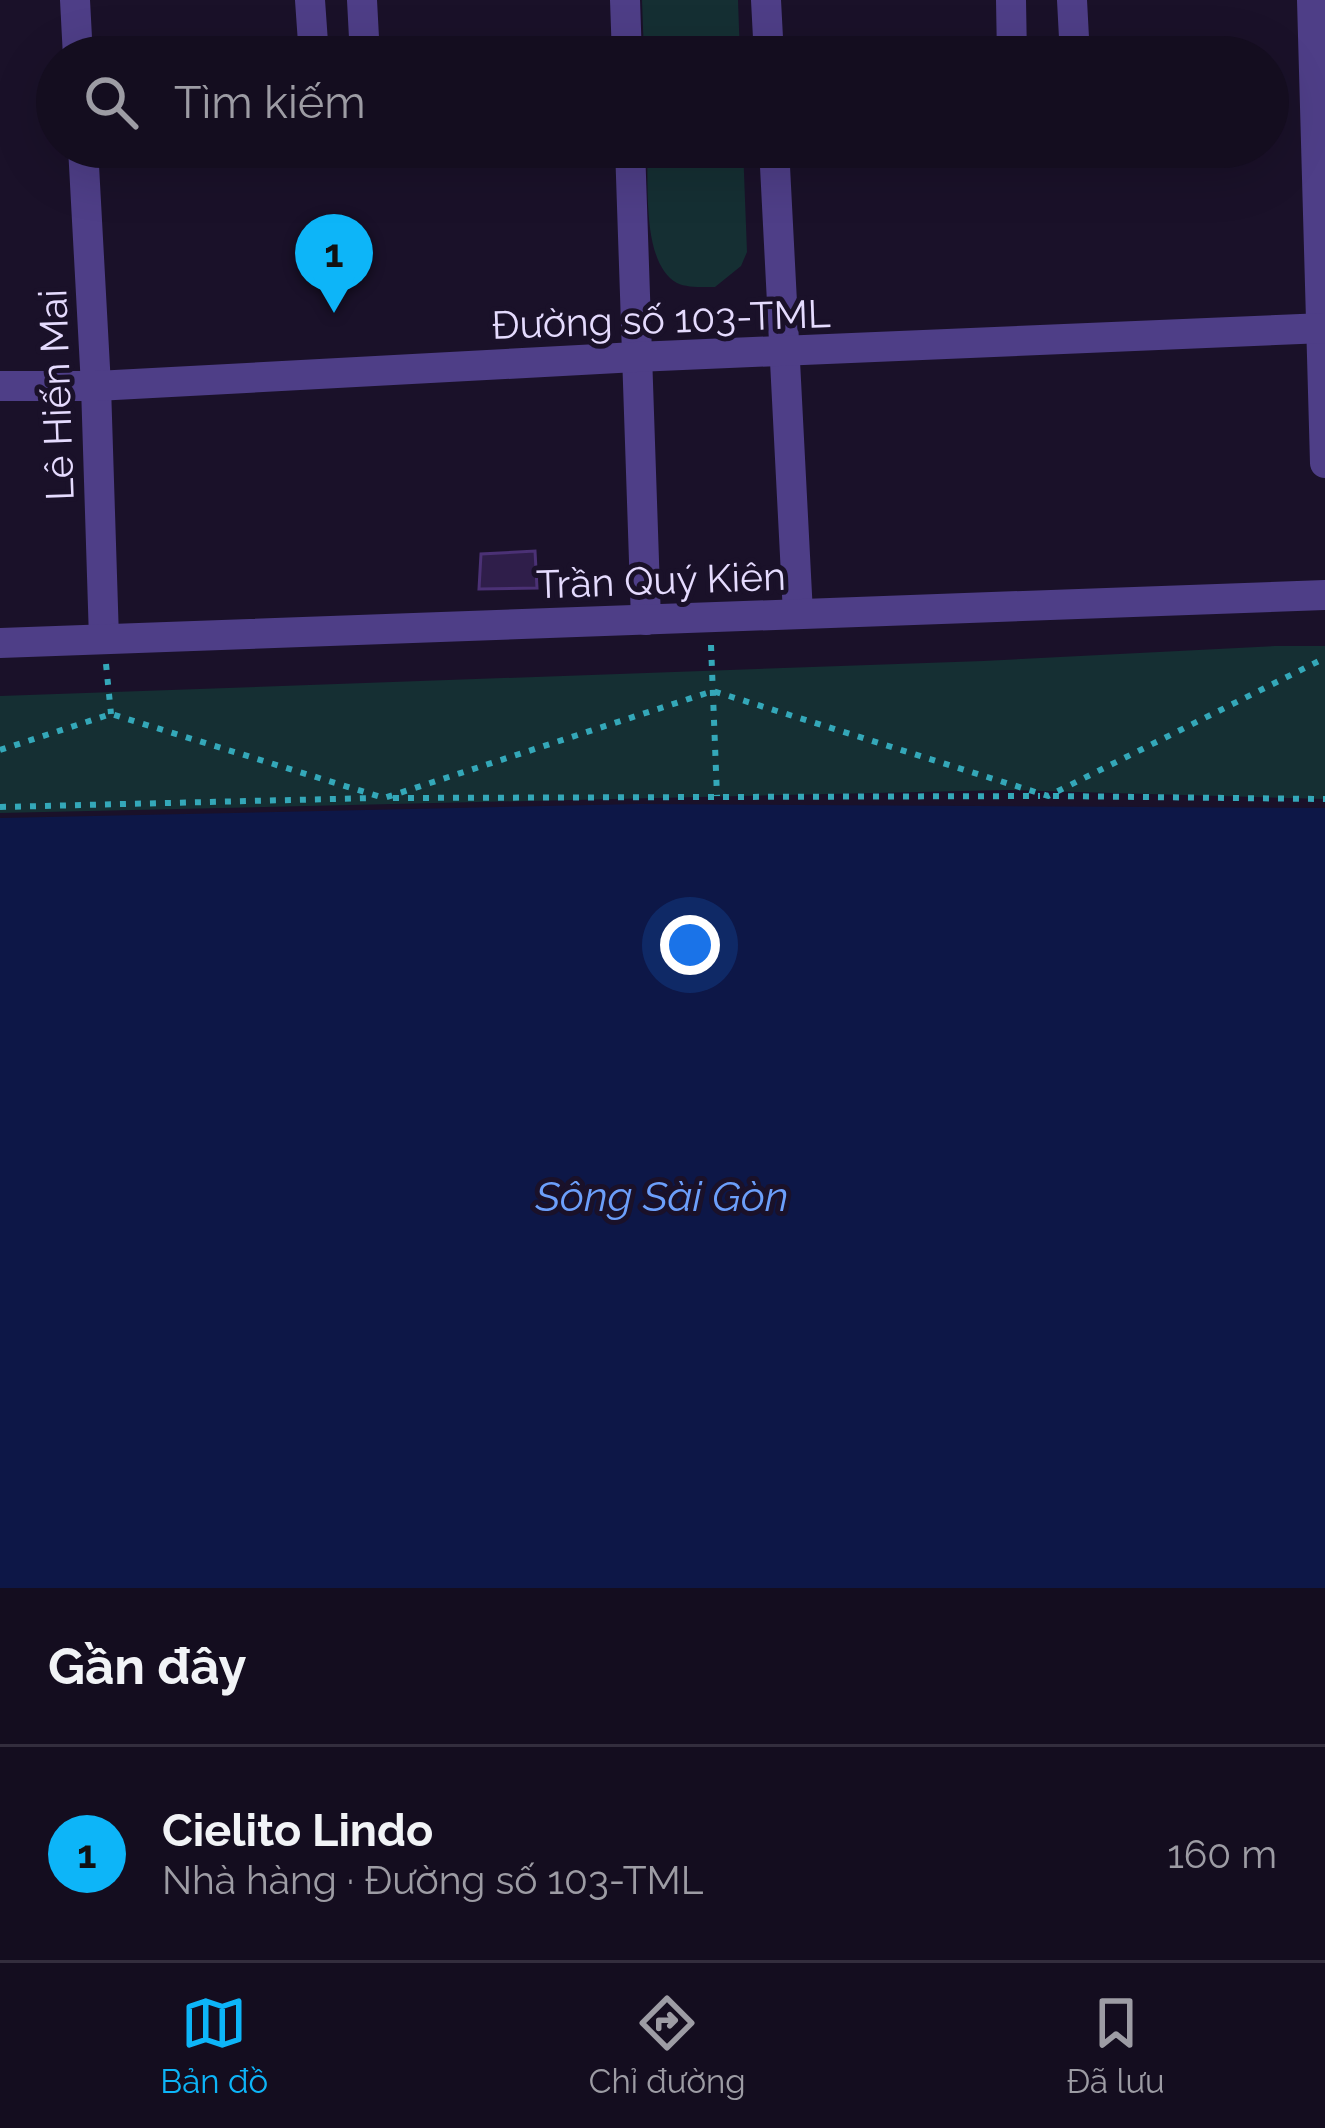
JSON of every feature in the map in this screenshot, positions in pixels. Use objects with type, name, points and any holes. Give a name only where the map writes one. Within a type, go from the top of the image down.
[{"type":"street","points":[[75,0],[77,36]]},
{"type":"street","points":[[310,0],[313,36]]},
{"type":"street","points":[[362,0],[363,36]]},
{"type":"street","points":[[626,0],[627,36]]},
{"type":"street","points":[[766,0],[768,36]]},
{"type":"street","points":[[1011,0],[1012,36]]},
{"type":"street","points":[[1072,0],[1075,36]]},
{"type":"street","points":[[1312,0],[1325,463]]},
{"type":"street","name":"Lê Hiến Mai","points":[[84,168],[97,386],[104,639]]},
{"type":"street","points":[[631,168],[646,620]]},
{"type":"street","points":[[775,168],[798,614]]},
{"type":"street","name":"Đường số 103-TML","points":[[0,386],[97,386],[1324,328]]},
{"type":"street","name":"Trần Quý Kiên","points":[[0,643],[1325,595]]},
{"type":"path","points":[[710,617],[717,796]]},
{"type":"path","points":[[104,639],[111,714]]},
{"type":"path","points":[[0,751],[111,714],[384,798],[713,691],[1048,796],[1325,658]]},
{"type":"path","points":[[0,807],[384,798],[1325,799]]},
{"type":"green space","points":[[642,0],[738,0],[739,36],[643,36]]},
{"type":"green space","points":[[648,168],[744,168],[747,252],[741,266],[715,287],[677,283],[665,273],[649,221]]},
{"type":"green space","points":[[1325,646],[1325,799],[1008,790],[0,813],[0,696]]},
{"type":"water","name":"Sông Sài Gòn","points":[[639,804],[1325,808],[1325,1588],[0,1588],[0,818]]},
{"type":"building","points":[[535,551],[537,588],[479,589],[481,554]]},
{"type":"place","name":"Cielito Lindo","points":[[334,313]]}]
